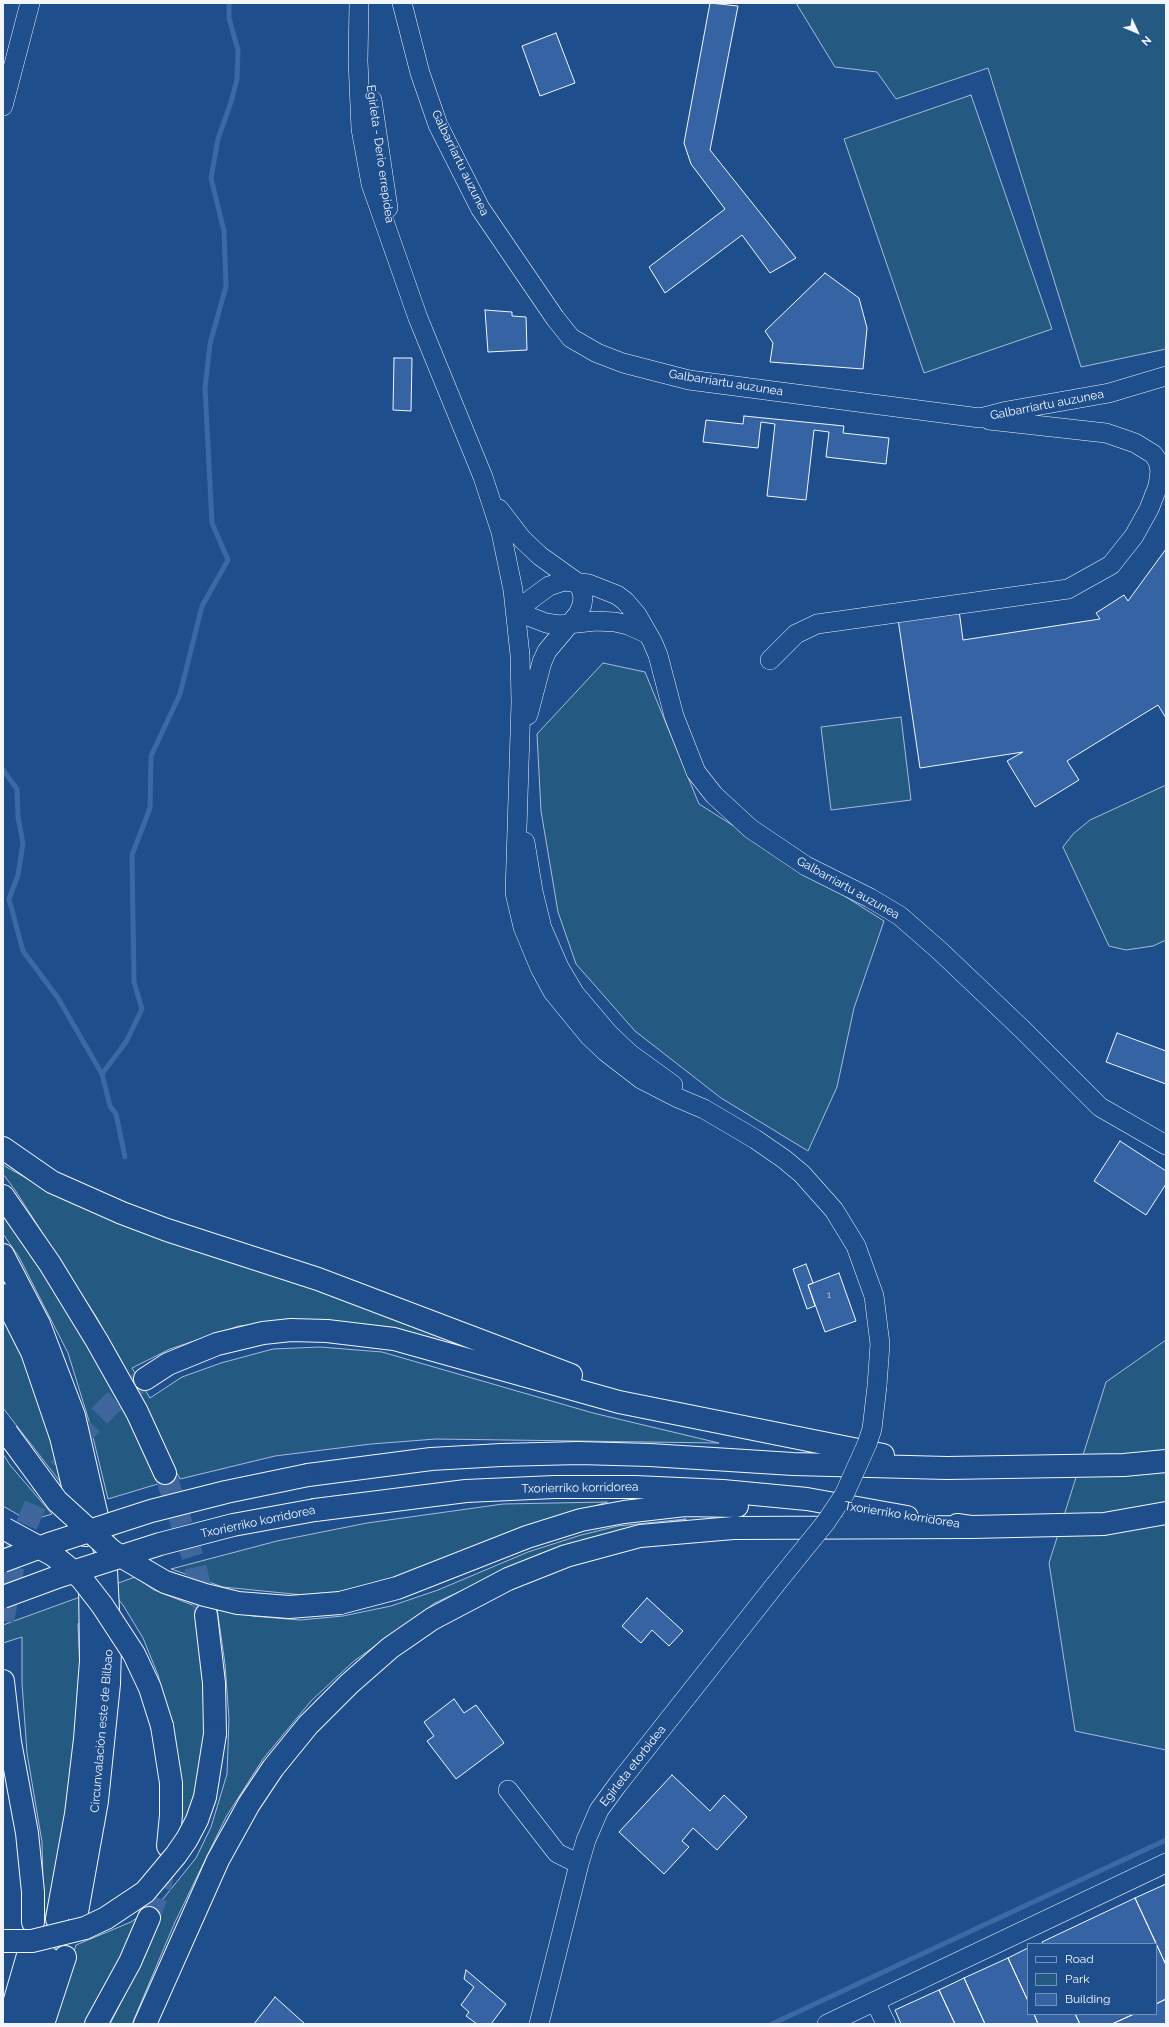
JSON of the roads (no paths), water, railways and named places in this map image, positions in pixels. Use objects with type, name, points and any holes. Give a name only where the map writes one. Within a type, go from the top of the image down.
[{"type":"highway","points":[[3,1148],[52,1182],[122,1213],[167,1230],[318,1278],[580,1378],[636,1393],[686,1416]]},
{"type":"highway","points":[[3,1196],[50,1264],[98,1341],[136,1412],[165,1473]]},
{"type":"highway","name":"Circunvalación este de Bilbao","points":[[3,1255],[38,1324],[74,1416],[105,1551],[110,1648],[109,1684],[97,1801],[77,1912]]},
{"type":"highway","name":"Circunvalación este de Bilbao","points":[[3,1295],[32,1352],[61,1437],[90,1553],[91,1661],[85,1739],[76,1814],[57,1919]]},
{"type":"highway","points":[[145,1379],[168,1364],[217,1344],[263,1333],[291,1330],[327,1331],[394,1340],[619,1402],[947,1468]]},
{"type":"highway","points":[[5,1430],[57,1501],[112,1551],[166,1582],[204,1595],[238,1603],[289,1608],[340,1603],[397,1588],[527,1537],[582,1520],[624,1512],[685,1505],[759,1507],[890,1514]]},
{"type":"highway","points":[[3,1560],[151,1511],[226,1492],[308,1475],[430,1459],[579,1453],[665,1456],[792,1464],[947,1468],[1124,1465],[1166,1461]]},
{"type":"highway","name":"Txorierriko korridorea","points":[[3,1597],[60,1576],[160,1544],[233,1525],[315,1510],[466,1491],[554,1487],[635,1487],[724,1491],[807,1499],[971,1527],[1104,1524],[1166,1513]]},
{"type":"highway","points":[[145,2024],[218,1860],[249,1804],[273,1768],[308,1726],[349,1684],[390,1648],[432,1619],[508,1579],[566,1556],[640,1536],[733,1528],[971,1527]]},
{"type":"highway","points":[[3,1528],[53,1555],[81,1578],[102,1605],[134,1654],[150,1688],[162,1726],[171,1783],[171,1815],[168,1846]]},
{"type":"highway","points":[[3,1941],[32,1941],[85,1928],[106,1918],[145,1892],[176,1855],[187,1839],[197,1820],[205,1797],[215,1734],[214,1683],[206,1616]]},
{"type":"highway","points":[[3,1682],[10,1742],[27,1833],[33,1892],[33,1922]]},
{"type":"highway","points":[[96,2024],[130,1962],[149,1918]]},
{"type":"highway","points":[[8,2024],[46,1956]]},
{"type":"highway","points":[[24,2024],[46,1956]]},
{"type":"highway","points":[[44,2024],[46,1956]]},
{"type":"street","points":[[3,106],[30,3]]},
{"type":"street","name":"Egirleta - Derio errepidea","points":[[359,3],[358,61],[365,156],[371,184],[391,236]]},
{"type":"street","name":"Egirleta - Derio errepidea","points":[[365,3],[367,61],[391,236]]},
{"type":"street","name":"Galbarriartu auzunea","points":[[402,3],[420,73],[436,117],[480,208],[555,318],[571,338],[597,353],[623,364],[689,380],[980,418],[1007,411],[1109,393],[1166,376]]},
{"type":"street","points":[[391,236],[418,318],[490,498],[501,532],[515,611],[521,677],[520,744]]},
{"type":"street","points":[[770,660],[796,634],[817,624],[1068,589],[1111,565],[1134,536],[1149,509],[1158,486],[1160,471],[1158,461],[1153,454],[1135,443],[1106,433],[980,418]]},
{"type":"street","points":[[490,498],[522,539],[549,564],[575,581],[580,589],[582,605],[571,624],[548,651],[542,662],[520,744]]},
{"type":"street","points":[[515,611],[549,586],[564,581],[575,581]]},
{"type":"street","name":"Galbarriartu auzunea","points":[[575,581],[589,584],[617,595],[637,615],[658,655],[674,716],[696,772],[714,795],[751,829],[800,862],[870,898],[900,916],[940,950],[1022,1028],[1100,1107],[1166,1145]]},
{"type":"street","points":[[515,611],[546,623],[559,625],[596,621],[615,622],[648,634]]},
{"type":"street","name":"Egirleta etorbidea","points":[[520,744],[518,790],[532,891],[542,928],[559,967],[575,994],[608,1033],[629,1053],[704,1109],[755,1139],[784,1159],[818,1191],[841,1221],[856,1246],[874,1296],[880,1344],[878,1386],[872,1429],[867,1444],[844,1495],[826,1522],[599,1810],[586,1840],[579,1864],[539,2024]]},
{"type":"street","points":[[508,1790],[512,1793],[557,1853],[579,1864]]},
{"type":"street","points":[[827,2024],[1166,1863]]},
{"type":"street","points":[[875,2001],[886,2024]]},
{"type":"waterway","points":[[102,1074],[126,1042],[142,1009],[134,982],[132,855],[150,808],[151,756],[180,694],[202,606],[228,560],[212,523],[205,388],[210,344],[226,286],[224,231],[211,178],[218,139],[231,102],[237,79],[238,50],[229,18],[229,3]]},
{"type":"waterway","points":[[3,770],[17,789],[18,817],[23,843],[18,875],[9,899],[23,951],[58,998],[102,1074],[110,1106],[116,1114],[125,1157]]},
{"type":"waterway","points":[[772,2024],[1166,1840]]},
{"type":"tunnel","points":[[3,1621],[17,1548],[36,1503],[86,1430],[111,1404],[140,1382]]},
{"type":"tunnel","points":[[165,1473],[195,1564],[205,1610]]},
{"type":"tunnel","points":[[149,1918],[161,1885],[164,1866]]}]
